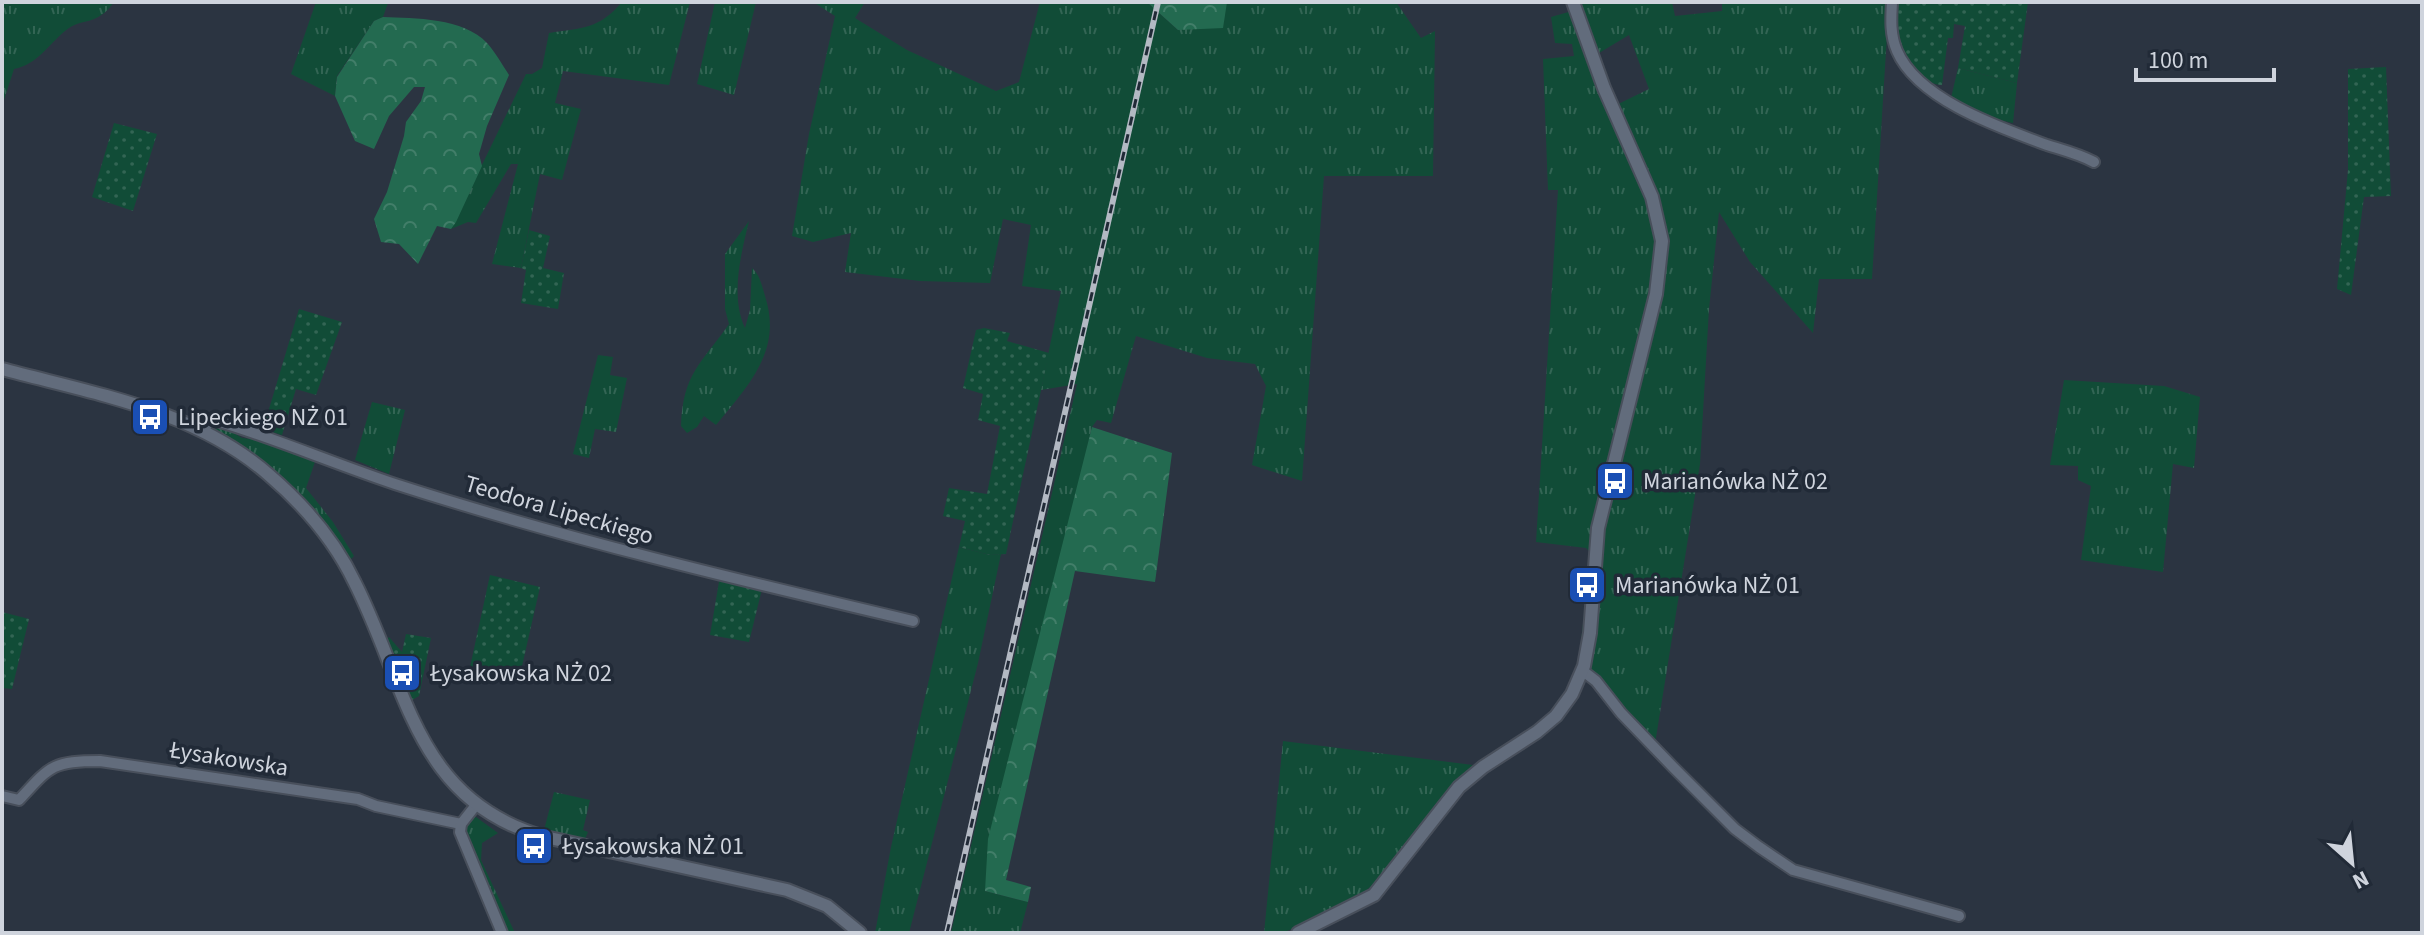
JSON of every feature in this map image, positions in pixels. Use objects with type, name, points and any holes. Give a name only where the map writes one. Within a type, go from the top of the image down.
[{"type":"street","points":[[1298,933],[1374,895],[1459,787],[1556,716],[1572,694],[1583,671],[1590,633],[1598,528],[1656,294],[1662,250],[1652,197],[1604,88],[1573,2]]},
{"type":"street","points":[[1892,2],[1891,22],[1896,50],[1924,84],[1973,116],[2094,162]]},
{"type":"street","points":[[2,369],[147,408],[203,431],[270,475],[307,511],[327,536],[361,596],[425,746],[446,777],[476,805],[503,822],[532,833],[803,895],[832,909],[860,933]]},
{"type":"street","name":"Teodora Lipeckiego","points":[[203,431],[208,423],[217,421],[296,446],[394,483],[623,550],[913,621]]},
{"type":"street","points":[[1583,671],[1596,681],[1621,713],[1735,829],[1793,870],[1959,916]]},
{"type":"street","name":"Łysakowska","points":[[2,796],[19,800],[44,772],[61,764],[100,761],[358,799],[376,806],[461,824]]},
{"type":"street","points":[[476,805],[461,824],[463,840],[502,933]]},
{"type":"green space","points":[[2,2],[114,2],[101,15],[71,27],[36,59],[14,69],[2,106]]},
{"type":"green space","points":[[316,2],[388,3],[383,17],[374,21],[337,76],[335,96],[291,74]]},
{"type":"green space","points":[[622,2],[690,2],[669,85],[563,71],[555,103],[581,109],[562,180],[540,174],[521,268],[492,264],[518,164],[511,164],[476,223],[468,222],[451,229],[526,74],[542,68],[549,33],[598,22]]},
{"type":"green space","points":[[715,2],[756,2],[734,95],[697,84]]},
{"type":"green space","points":[[813,2],[865,2],[855,18],[907,50],[996,91],[1019,82],[1040,2],[1147,2],[1178,30],[1227,2],[1396,2],[1421,38],[1435,31],[1433,176],[1324,176],[1302,481],[1252,465],[1266,386],[1255,364],[1207,358],[1136,336],[1111,423],[1097,420],[1092,427],[985,891],[1028,902],[1020,933],[951,933],[1077,384],[1041,390],[1061,291],[1022,286],[1031,225],[1003,219],[990,283],[920,281],[845,272],[851,233],[813,242],[792,236],[809,134],[835,16]]},
{"type":"green space","points":[[1147,2],[1227,2],[1223,28],[1178,30]]},
{"type":"green space","points":[[1569,2],[1672,2],[1675,16],[1722,11],[1722,2],[1889,2],[1872,279],[1819,279],[1813,333],[1750,262],[1719,212],[1709,309],[1700,464],[1654,750],[1578,668],[1591,553],[1586,548],[1536,542],[1558,190],[1548,190],[1543,59],[1574,56],[1572,44],[1555,43],[1551,17],[1572,11]],"holes":[[[1629,35],[1649,89],[1610,108],[1601,85],[1609,80],[1599,53]]]},
{"type":"green space","points":[[1898,2],[2028,2],[2017,83],[1958,68],[1965,26],[1954,24],[1953,38],[1948,38],[1942,85],[1923,78],[1911,67],[1899,48]]},
{"type":"green space","points":[[383,17],[438,21],[465,29],[487,43],[509,75],[487,126],[479,154],[482,166],[456,222],[451,229],[437,226],[418,264],[399,244],[381,242],[374,219],[387,192],[406,122],[421,101],[425,87],[414,87],[389,116],[374,149],[355,141],[335,96],[337,77],[374,21]]},
{"type":"green space","points":[[2386,67],[2391,196],[2364,197],[2351,295],[2337,289],[2348,170],[2348,69]]},
{"type":"green space","points":[[1958,68],[2017,83],[2013,123],[1978,115],[1951,98]]},
{"type":"green space","points":[[114,123],[157,134],[133,211],[92,197]]},
{"type":"green space","points":[[749,221],[738,275],[738,302],[745,328],[750,310],[752,268],[760,281],[769,316],[766,350],[740,396],[716,425],[704,416],[697,427],[687,433],[681,426],[685,393],[695,370],[729,324],[725,309],[725,254]]},
{"type":"green space","points":[[529,230],[550,236],[543,268],[564,273],[558,309],[521,303],[526,270],[521,268]]},
{"type":"green space","points":[[299,309],[342,322],[316,395],[296,389],[282,435],[263,429]]},
{"type":"green space","points":[[984,328],[1010,333],[1007,341],[1049,353],[1006,554],[990,555],[959,547],[965,521],[943,516],[949,488],[987,494],[1000,426],[978,420],[983,394],[963,388],[976,330]]},
{"type":"green space","points":[[598,355],[613,357],[610,375],[627,378],[616,432],[595,429],[589,458],[573,454]]},
{"type":"green space","points":[[2064,380],[2164,386],[2200,397],[2194,468],[2173,464],[2163,572],[2081,560],[2091,486],[2078,480],[2078,466],[2050,465]]},
{"type":"green space","points":[[372,402],[405,410],[389,474],[355,460]]},
{"type":"green space","points":[[223,426],[242,438],[270,441],[317,456],[306,488],[333,522],[354,556],[350,560],[304,505],[250,456],[211,429]]},
{"type":"green space","points":[[1092,427],[1172,453],[1156,575],[1155,582],[1075,571],[1006,880],[1031,887],[1028,902],[985,891],[988,839]]},
{"type":"green space","points":[[959,547],[990,555],[1001,554],[978,663],[909,933],[875,933],[891,847]]},
{"type":"green space","points":[[490,575],[540,587],[520,675],[470,667]]},
{"type":"green space","points":[[720,576],[762,589],[749,642],[710,635]]},
{"type":"green space","points":[[2,612],[29,619],[12,689],[2,688]]},
{"type":"green space","points":[[406,634],[431,638],[419,696],[412,700],[386,641],[389,637],[402,652]]},
{"type":"green space","points":[[1283,741],[1473,765],[1459,778],[1388,871],[1367,889],[1291,930],[1264,933]]},
{"type":"green space","points":[[554,792],[590,800],[583,830],[588,832],[585,839],[544,830]]},
{"type":"green space","points":[[476,817],[498,833],[482,843],[481,860],[515,933],[505,933],[463,832],[467,820]]},
{"type":"railway","points":[[947,933],[1158,2]]},
{"type":"place","name":"Lipeckiego NŻ 01","points":[[150,417]]},
{"type":"place","name":"Marianówka NŻ 02","points":[[1615,481]]},
{"type":"place","name":"Marianówka NŻ 01","points":[[1587,585]]},
{"type":"place","name":"Łysakowska NŻ 02","points":[[402,673]]},
{"type":"place","name":"Łysakowska NŻ 01","points":[[534,846]]}]
